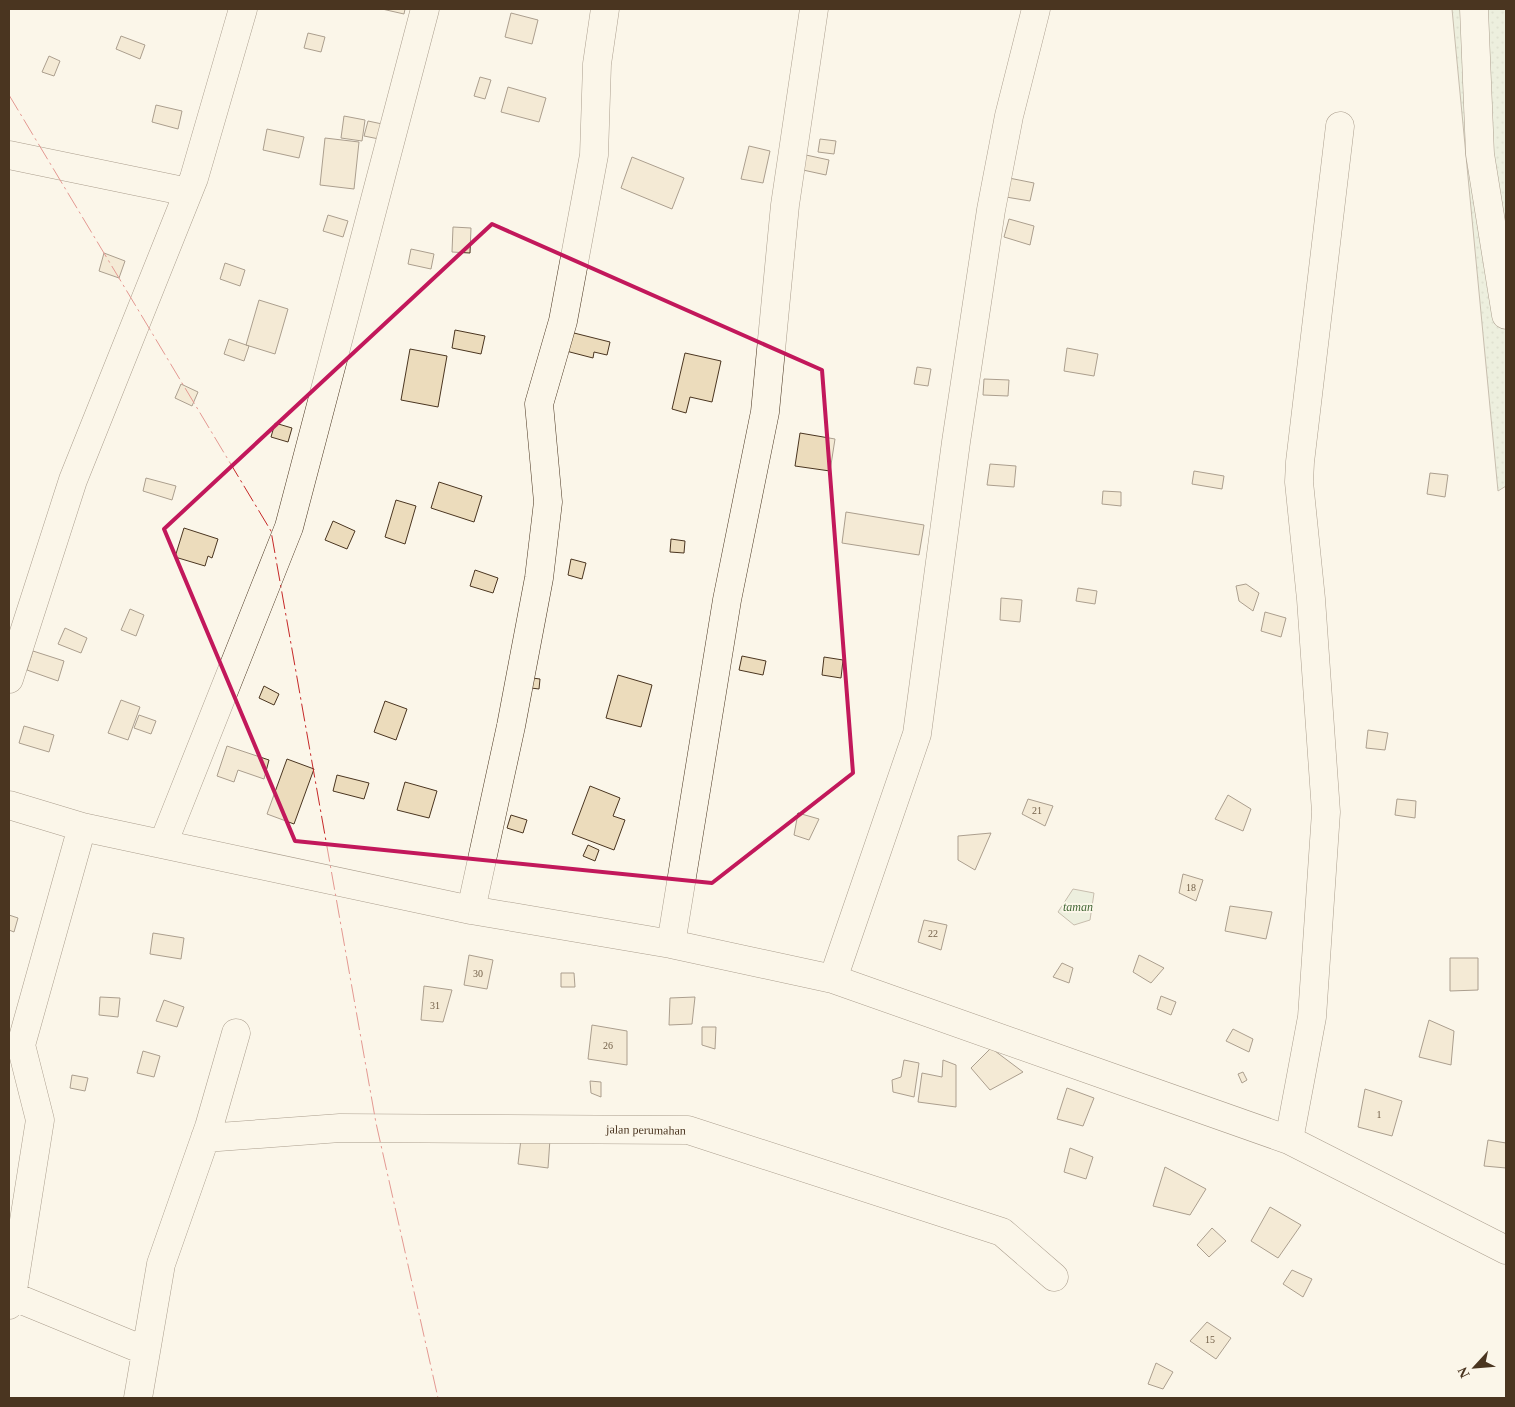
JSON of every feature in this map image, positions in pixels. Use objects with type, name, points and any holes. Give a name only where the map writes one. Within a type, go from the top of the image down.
[{"type":"street","points":[[9,679],[73,480],[188,192],[243,9]]},
{"type":"street","points":[[163,844],[289,527],[425,9]]},
{"type":"street","points":[[471,910],[511,726],[538,578],[548,502],[539,404],[563,321],[594,155],[597,64],[605,9]]},
{"type":"street","points":[[671,944],[727,600],[765,412],[785,205],[814,9]]},
{"type":"street","points":[[833,979],[917,734],[956,442],[991,210],[1009,116],[1036,9]]},
{"type":"street","points":[[1474,9],[1480,154],[1506,315]]},
{"type":"street","points":[[1289,1140],[1312,1017],[1326,812],[1311,599],[1299,472],[1323,255],[1340,126]]},
{"type":"street","points":[[9,155],[188,192]]},
{"type":"street","points":[[9,805],[82,827],[471,910],[671,944],[833,979],[1289,1140],[1506,1250]]},
{"type":"street","points":[[82,827],[21,1046],[40,1120],[10,1300],[146,1351]]},
{"type":"street","points":[[138,1398],[161,1264],[205,1138],[236,1033]]},
{"type":"street","name":"jalan perumahan","points":[[205,1138],[340,1128],[688,1130],[1002,1232],[1054,1277]]},
{"type":"highlighted area","points":[[492,224],[822,370],[853,773],[712,883],[295,841],[164,529]]},
{"type":"green space","points":[[1452,9],[1506,9],[1506,486],[1498,491]]},
{"type":"green space","name":"taman","points":[[1073,889],[1094,893],[1090,920],[1074,925],[1058,912]]},
{"type":"building","points":[[382,9],[405,9],[404,14]]},
{"type":"building","points":[[511,13],[538,20],[532,44],[505,37]]},
{"type":"building","points":[[308,33],[325,37],[321,52],[304,48]]},
{"type":"building","points":[[121,36],[145,45],[140,59],[116,49]]},
{"type":"building","points":[[49,56],[60,61],[54,76],[42,72]]},
{"type":"building","points":[[480,77],[491,80],[485,99],[474,96]]},
{"type":"building","points":[[508,87],[546,98],[539,122],[501,112]]},
{"type":"building","points":[[156,105],[182,111],[178,129],[152,122]]},
{"type":"building","points":[[344,116],[365,120],[362,141],[341,138]]},
{"type":"building","points":[[368,121],[387,125],[384,140],[364,136]]},
{"type":"building","points":[[267,129],[304,137],[299,158],[263,150]]},
{"type":"building","points":[[325,138],[359,142],[354,189],[320,185]]},
{"type":"building","points":[[820,139],[836,141],[834,154],[818,152]]},
{"type":"building","points":[[749,146],[770,151],[763,183],[741,179]]},
{"type":"building","points":[[806,155],[829,160],[826,175],[803,170]]},
{"type":"building","points":[[632,157],[684,178],[672,209],[621,188]]},
{"type":"building","points":[[1009,178],[1034,183],[1030,201],[1006,197]]},
{"type":"building","points":[[328,215],[348,221],[343,237],[323,231]]},
{"type":"building","points":[[1009,219],[1034,226],[1030,245],[1004,237]]},
{"type":"building","points":[[453,227],[471,228],[470,253],[452,252]]},
{"type":"building","points":[[411,249],[434,254],[431,269],[408,264]]},
{"type":"building","points":[[104,253],[125,261],[119,278],[99,271]]},
{"type":"building","points":[[225,263],[245,270],[240,286],[220,279]]},
{"type":"building","points":[[259,300],[288,309],[275,354],[246,345]]},
{"type":"building","points":[[455,330],[485,336],[481,354],[452,348]]},
{"type":"building","points":[[570,332],[610,342],[607,355],[594,352],[593,358],[566,351]]},
{"type":"building","points":[[229,339],[249,346],[244,361],[224,354]]},
{"type":"building","points":[[1067,348],[1098,354],[1094,376],[1064,371]]},
{"type":"building","points":[[410,349],[447,356],[438,407],[401,400]]},
{"type":"building","points":[[685,353],[721,361],[712,402],[690,397],[686,413],[672,409]]},
{"type":"building","points":[[917,367],[931,369],[928,386],[914,384]]},
{"type":"building","points":[[984,379],[1009,380],[1008,396],[983,395]]},
{"type":"building","points":[[181,384],[198,392],[192,406],[175,398]]},
{"type":"building","points":[[275,423],[292,428],[288,442],[271,437]]},
{"type":"building","points":[[800,433],[835,439],[830,471],[795,466]]},
{"type":"building","points":[[990,464],[1016,466],[1014,487],[987,485]]},
{"type":"building","points":[[1194,471],[1224,476],[1222,489],[1192,484]]},
{"type":"building","points":[[1430,473],[1448,475],[1445,497],[1427,494]]},
{"type":"building","points":[[146,478],[176,486],[172,500],[143,491]]},
{"type":"building","points":[[439,482],[482,496],[474,522],[431,508]]},
{"type":"building","points":[[1103,491],[1121,492],[1121,506],[1102,504]]},
{"type":"building","points":[[396,500],[416,506],[405,544],[385,537]]},
{"type":"building","points":[[846,512],[924,525],[919,555],[842,543]]},
{"type":"building","points":[[333,521],[355,531],[347,549],[325,540]]},
{"type":"building","points":[[184,528],[218,539],[212,558],[208,556],[205,566],[175,557]]},
{"type":"building","points":[[671,539],[685,541],[684,553],[670,552]]},
{"type":"building","points":[[571,559],[586,563],[582,579],[568,575]]},
{"type":"building","points":[[475,570],[498,578],[493,593],[470,586]]},
{"type":"building","points":[[1246,584],[1259,593],[1253,611],[1239,601],[1236,586]]},
{"type":"building","points":[[1078,588],[1097,591],[1095,604],[1076,601]]},
{"type":"building","points":[[1001,598],[1022,600],[1020,622],[1000,620]]},
{"type":"building","points":[[130,609],[144,615],[136,636],[121,630]]},
{"type":"building","points":[[1265,612],[1286,618],[1281,637],[1261,631]]},
{"type":"building","points":[[65,628],[87,638],[81,653],[58,644]]},
{"type":"building","points":[[33,651],[64,661],[58,681],[27,670]]},
{"type":"building","points":[[742,656],[766,661],[763,675],[739,670]]},
{"type":"building","points":[[824,657],[843,660],[841,678],[822,675]]},
{"type":"building","points":[[618,675],[652,685],[641,727],[606,718]]},
{"type":"building","points":[[525,677],[540,679],[539,689],[523,687]]},
{"type":"building","points":[[264,686],[279,694],[274,705],[259,698]]},
{"type":"building","points":[[121,700],[140,707],[128,740],[108,733]]},
{"type":"building","points":[[385,701],[407,709],[396,740],[374,732]]},
{"type":"building","points":[[139,715],[156,721],[151,734],[134,728]]},
{"type":"building","points":[[24,726],[54,735],[49,752],[19,743]]},
{"type":"building","points":[[1368,730],[1388,733],[1385,750],[1366,748]]},
{"type":"building","points":[[227,746],[269,760],[264,779],[238,770],[234,782],[217,776]]},
{"type":"building","points":[[287,759],[314,769],[294,824],[267,814]]},
{"type":"building","points":[[337,775],[369,783],[364,799],[333,791]]},
{"type":"building","points":[[405,782],[437,791],[429,818],[397,810]]},
{"type":"building","points":[[590,786],[620,798],[613,816],[625,820],[614,850],[572,834]]},
{"type":"building","points":[[1228,795],[1251,809],[1243,831],[1215,819]]},
{"type":"building","points":[[1028,799],[1053,806],[1045,826],[1022,814]]},
{"type":"building","points":[[1397,799],[1416,801],[1415,818],[1395,815]]},
{"type":"building","points":[[798,813],[819,819],[809,840],[794,835]]},
{"type":"building","points":[[511,815],[527,820],[523,833],[507,828]]},
{"type":"building","points":[[991,833],[975,870],[958,860],[958,836]]},
{"type":"building","points":[[588,845],[599,850],[595,861],[583,856]]},
{"type":"building","points":[[1183,874],[1203,880],[1196,901],[1179,893]]},
{"type":"building","points":[[1230,906],[1272,912],[1266,939],[1225,931]]},
{"type":"building","points":[[9,915],[18,918],[14,932],[9,930]]},
{"type":"building","points":[[924,920],[947,925],[941,950],[918,942]]},
{"type":"building","points":[[153,933],[184,938],[181,959],[150,954]]},
{"type":"building","points":[[469,955],[493,960],[487,989],[464,985]]},
{"type":"building","points":[[1139,955],[1164,968],[1151,983],[1133,972]]},
{"type":"building","points":[[1450,958],[1478,958],[1478,990],[1450,991]]},
{"type":"building","points":[[1062,963],[1073,968],[1069,983],[1053,977]]},
{"type":"building","points":[[561,973],[574,973],[575,987],[561,987]]},
{"type":"building","points":[[424,986],[452,990],[443,1022],[421,1020]]},
{"type":"building","points":[[1161,996],[1176,1002],[1171,1015],[1157,1009]]},
{"type":"building","points":[[100,997],[120,998],[118,1017],[99,1015]]},
{"type":"building","points":[[695,997],[692,1024],[669,1025],[670,998]]},
{"type":"building","points":[[164,1000],[184,1007],[177,1027],[156,1021]]},
{"type":"building","points":[[1429,1020],[1454,1031],[1451,1065],[1419,1057]]},
{"type":"building","points":[[592,1025],[627,1031],[627,1065],[588,1059]]},
{"type":"building","points":[[702,1027],[716,1027],[715,1049],[702,1045]]},
{"type":"building","points":[[1233,1029],[1253,1039],[1249,1052],[1226,1041]]},
{"type":"building","points":[[991,1048],[1023,1072],[990,1090],[971,1068]]},
{"type":"building","points":[[143,1051],[160,1056],[154,1077],[137,1073]]},
{"type":"building","points":[[904,1060],[919,1063],[914,1097],[893,1092],[892,1080],[901,1077]]},
{"type":"building","points":[[943,1060],[956,1065],[956,1107],[918,1102],[922,1073],[942,1077]]},
{"type":"building","points":[[1243,1072],[1247,1080],[1242,1083],[1238,1074]]},
{"type":"building","points":[[72,1075],[88,1078],[85,1091],[70,1088]]},
{"type":"building","points":[[590,1081],[601,1082],[601,1097],[591,1093]]},
{"type":"building","points":[[1067,1088],[1094,1098],[1083,1126],[1057,1119]]},
{"type":"building","points":[[1365,1089],[1402,1101],[1392,1136],[1358,1127]]},
{"type":"building","points":[[521,1139],[550,1139],[548,1168],[518,1164]]},
{"type":"building","points":[[1488,1140],[1506,1143],[1506,1168],[1484,1166]]},
{"type":"building","points":[[1070,1148],[1093,1157],[1086,1179],[1064,1172]]},
{"type":"building","points":[[1165,1167],[1206,1189],[1190,1215],[1153,1206]]},
{"type":"building","points":[[1270,1207],[1301,1225],[1278,1258],[1251,1241]]},
{"type":"building","points":[[1212,1228],[1226,1241],[1209,1257],[1197,1245]]},
{"type":"building","points":[[1292,1270],[1312,1279],[1303,1297],[1283,1284]]},
{"type":"building","points":[[1207,1322],[1231,1338],[1216,1359],[1190,1341]]},
{"type":"building","points":[[1156,1363],[1173,1372],[1163,1389],[1148,1384]]},
{"type":"power","points":[[9,95],[271,531],[376,1123],[438,1398]]}]
